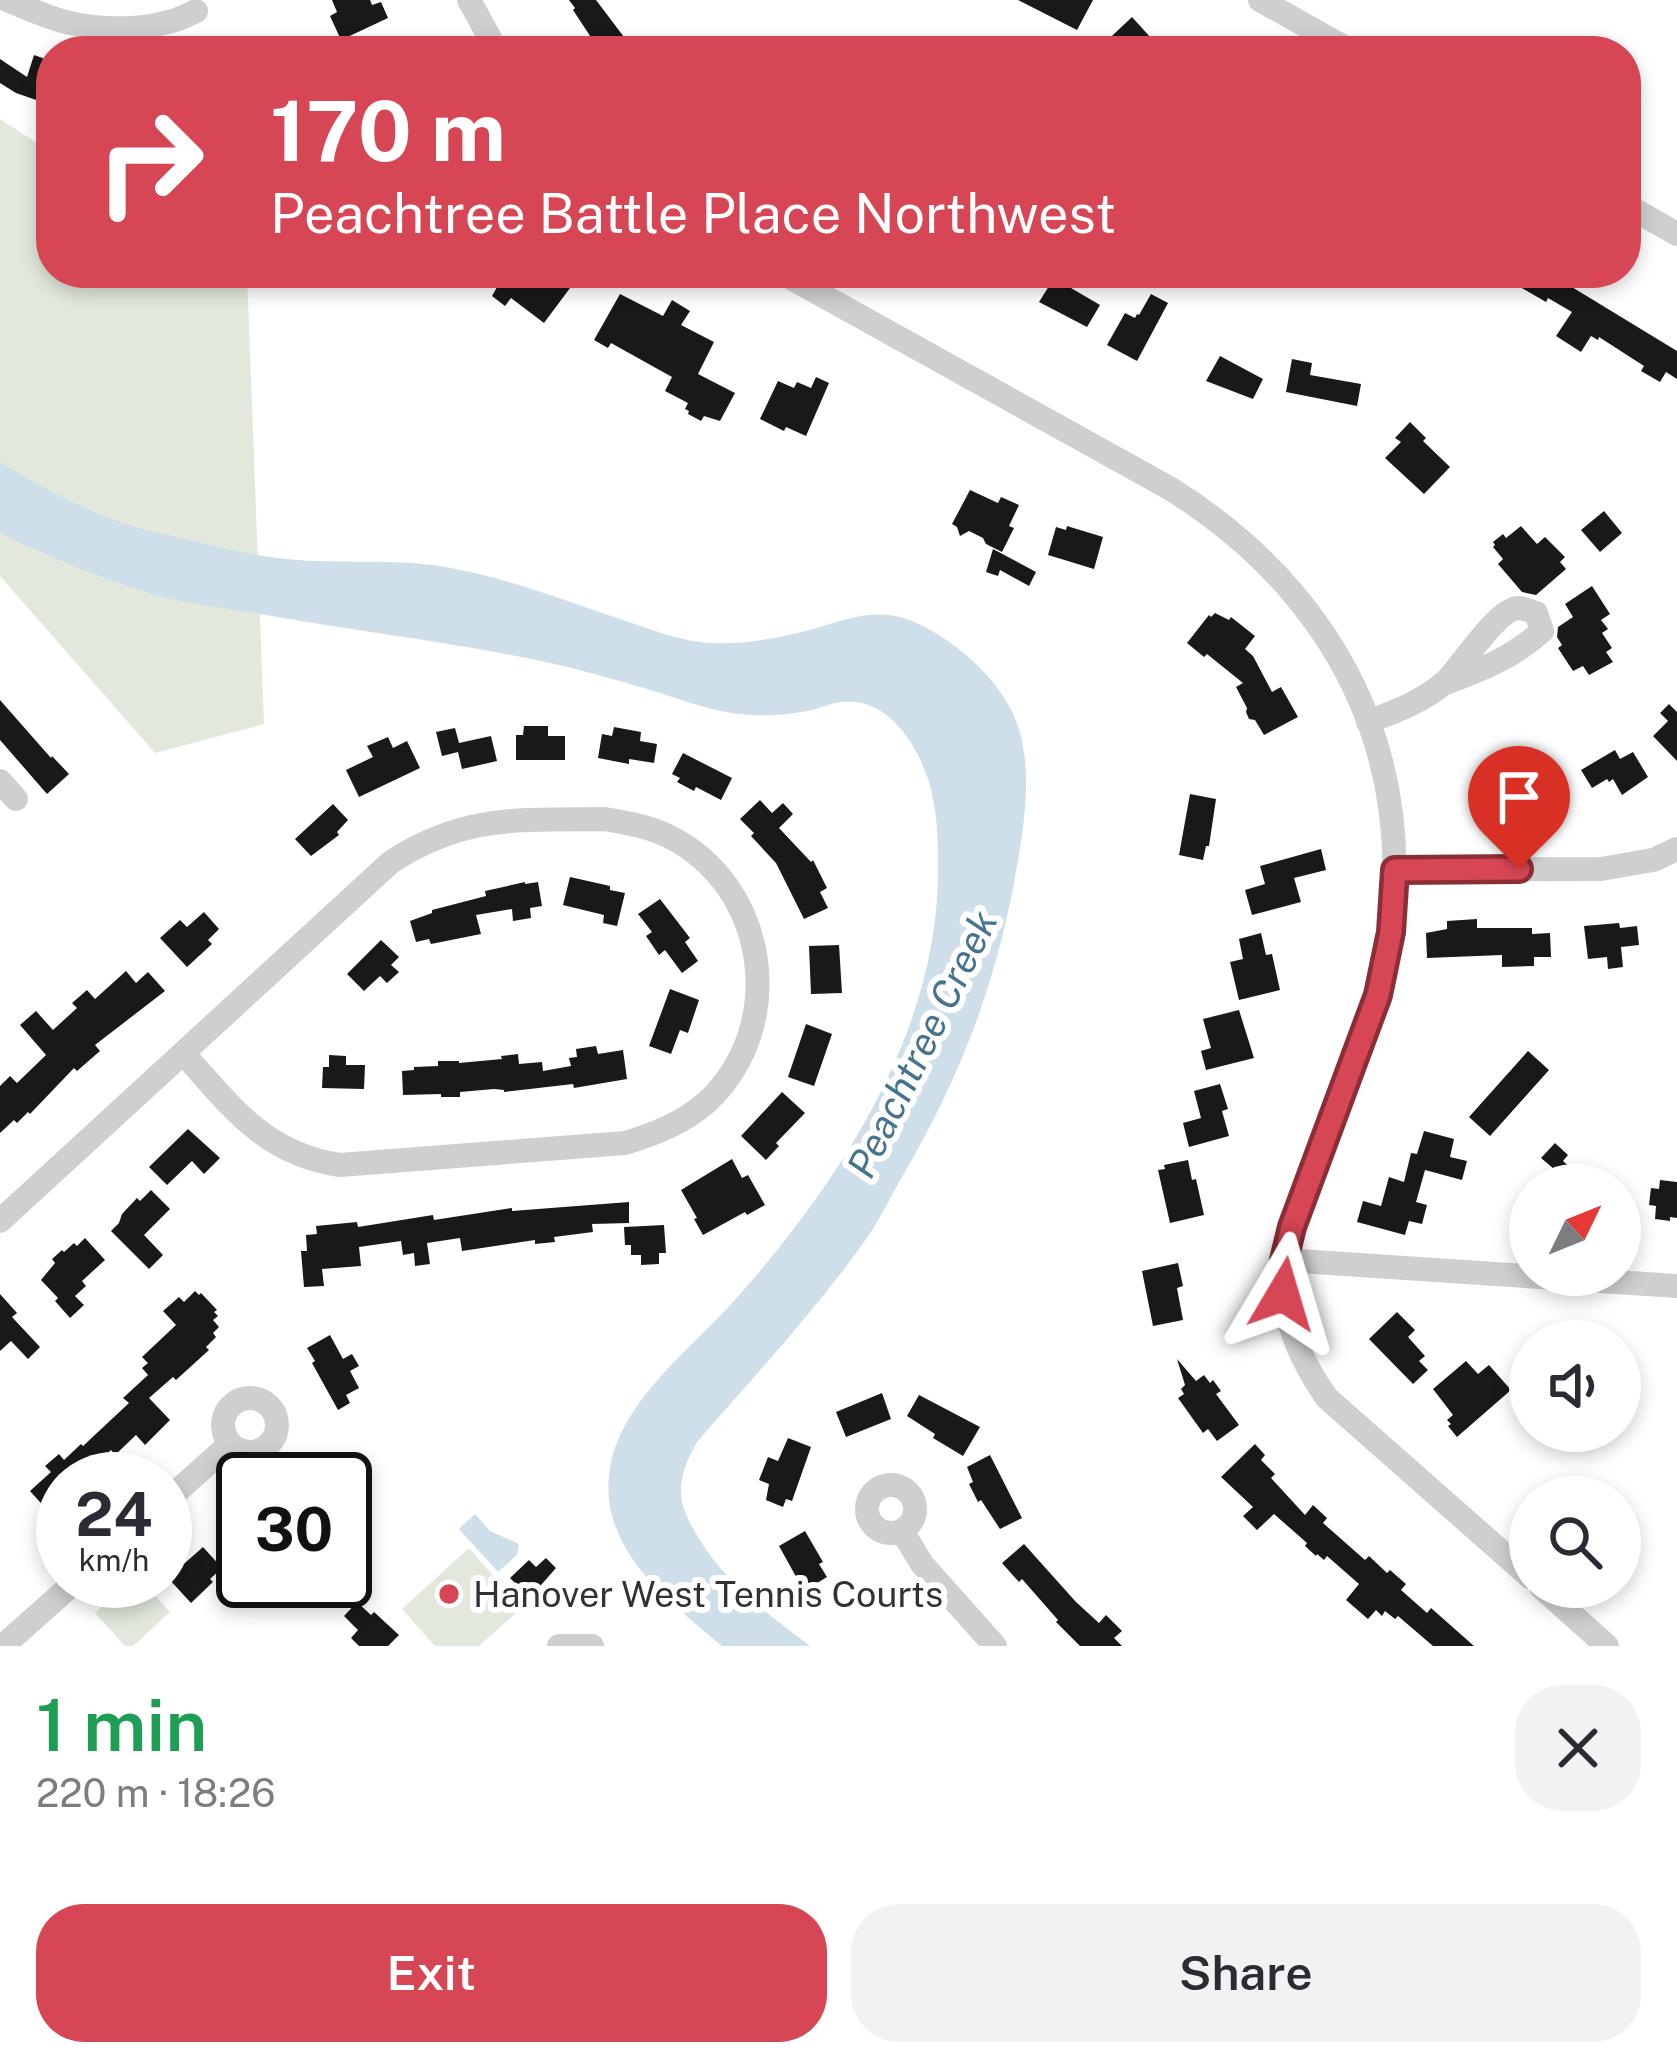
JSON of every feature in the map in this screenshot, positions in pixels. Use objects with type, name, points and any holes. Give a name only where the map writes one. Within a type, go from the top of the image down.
[{"type":"street","points":[[7,0],[64,21],[135,28],[185,17],[155,0]]},
{"type":"street","points":[[469,0],[489,36]]},
{"type":"street","points":[[1260,0],[1324,36]]},
{"type":"street","points":[[1641,214],[1677,234]]},
{"type":"street","points":[[809,288],[1212,515],[1280,576],[1337,653],[1368,722],[1385,780],[1395,870],[1391,932],[1378,995],[1292,1227],[1283,1294],[1306,1368],[1327,1398],[1509,1558]]},
{"type":"street","points":[[1368,722],[1414,703],[1443,683]]},
{"type":"street","points":[[0,1221],[391,862],[433,837],[481,823],[605,819],[636,824],[668,836],[701,857],[728,886],[747,920],[757,956],[755,1020],[729,1076],[707,1102],[682,1120],[625,1142],[362,1166],[322,1162],[286,1150],[256,1132],[183,1053]]},
{"type":"street","points":[[1395,870],[1601,868],[1627,866],[1677,849]]},
{"type":"street","points":[[1284,1260],[1677,1286]]},
{"type":"street","points":[[192,1478],[230,1444]]},
{"type":"street","points":[[902,1531],[922,1564],[995,1646]]},
{"type":"street","points":[[3,1646],[46,1608]]},
{"type":"street","points":[[1564,1608],[1607,1646]]},
{"type":"street","points":[[559,1646],[592,1646]]},
{"type":"shaded area","points":[[0,119],[36,142],[36,288],[248,288],[264,724],[155,753],[0,576]]},
{"type":"shaded area","points":[[469,1548],[522,1608],[479,1646],[435,1646],[402,1609]]},
{"type":"shaded area","points":[[101,1608],[166,1608],[170,1612],[133,1646],[125,1646],[95,1613]]},
{"type":"water","name":"Peachtree Creek","points":[[0,462],[74,502],[148,530],[272,557],[451,568],[698,642],[761,640],[859,616],[895,616],[923,626],[956,647],[998,689],[1021,737],[1024,821],[990,982],[961,1061],[869,1235],[697,1442],[683,1475],[685,1511],[707,1551],[746,1595],[810,1646],[722,1646],[680,1610],[625,1548],[614,1524],[610,1468],[628,1420],[643,1398],[734,1301],[811,1206],[877,1100],[903,1043],[922,985],[934,925],[938,863],[932,795],[912,744],[887,716],[866,704],[837,703],[782,715],[731,713],[527,658],[159,596],[78,568],[0,533]]},
{"type":"water","points":[[475,1514],[490,1531],[519,1544],[517,1555],[498,1572],[459,1529]]},
{"type":"building","points":[[332,0],[370,0],[372,5],[381,2],[388,18],[339,36],[330,16],[337,12]]},
{"type":"building","points":[[569,0],[596,0],[623,36],[590,36]]},
{"type":"building","points":[[1018,0],[1093,0],[1077,30]]},
{"type":"building","points":[[1132,17],[1149,36],[1112,36]]},
{"type":"building","points":[[36,56],[36,100],[0,83],[0,59],[27,77]]},
{"type":"building","points":[[497,288],[570,288],[544,323],[511,298],[505,306],[492,296]]},
{"type":"building","points":[[1048,288],[1071,288],[1100,305],[1087,327],[1039,302]]},
{"type":"building","points":[[1522,288],[1574,288],[1677,351],[1677,379],[1666,372],[1660,382],[1599,337],[1591,336],[1581,352],[1556,336],[1572,312],[1548,298],[1546,302]]},
{"type":"building","points":[[620,294],[663,316],[672,300],[690,311],[681,325],[714,342],[698,374],[735,393],[720,421],[704,416],[701,421],[688,414],[688,403],[665,391],[672,377],[611,343],[608,348],[594,340]]},
{"type":"building","points":[[1151,294],[1168,303],[1137,361],[1107,345],[1125,313],[1135,318]]},
{"type":"building","points":[[1220,356],[1263,379],[1253,399],[1206,381]]},
{"type":"building","points":[[1292,359],[1312,363],[1310,375],[1361,384],[1357,406],[1286,392]]},
{"type":"building","points":[[816,377],[829,383],[806,436],[760,419],[778,381],[811,388]]},
{"type":"building","points":[[1410,422],[1450,467],[1424,494],[1385,458],[1401,442],[1395,438]]},
{"type":"building","points":[[970,490],[998,503],[1001,497],[1019,505],[1002,552],[969,531],[960,536],[952,524]]},
{"type":"building","points":[[1604,511],[1622,533],[1600,552],[1581,530]]},
{"type":"building","points":[[1067,526],[1103,537],[1094,569],[1048,555],[1056,527],[1066,530]]},
{"type":"building","points":[[1521,526],[1537,544],[1545,537],[1565,557],[1560,562],[1566,569],[1536,595],[1522,592],[1498,564],[1503,559],[1493,547],[1503,534],[1506,538]]},
{"type":"building","points":[[993,549],[1036,572],[1029,586],[1000,570],[998,576],[986,572]]},
{"type":"building","points":[[1592,586],[1610,614],[1601,620],[1608,629],[1602,633],[1612,648],[1606,652],[1613,662],[1589,675],[1583,666],[1573,671],[1558,648],[1562,645],[1557,637],[1558,627],[1573,617],[1565,604]]},
{"type":"building","points":[[1215,613],[1231,617],[1255,636],[1245,649],[1272,692],[1281,687],[1298,717],[1264,735],[1246,712],[1236,687],[1243,683],[1187,643]]},
{"type":"building","points":[[0,700],[69,774],[47,794],[0,740]]},
{"type":"building","points":[[1669,704],[1677,712],[1677,761],[1653,736],[1668,721],[1660,713]]},
{"type":"building","points":[[524,726],[548,726],[548,736],[565,736],[565,760],[516,760],[516,735],[523,735]]},
{"type":"building","points":[[614,727],[641,732],[640,741],[657,744],[654,763],[598,758],[602,734],[612,736]]},
{"type":"building","points":[[455,728],[459,743],[491,736],[497,761],[462,769],[458,752],[442,756],[436,732]]},
{"type":"building","points":[[388,737],[393,748],[407,741],[420,768],[359,797],[346,770],[373,757],[367,746]]},
{"type":"building","points":[[1615,750],[1620,759],[1633,752],[1648,777],[1622,795],[1613,779],[1592,788],[1581,770]]},
{"type":"building","points":[[683,753],[732,778],[721,800],[677,782],[680,778],[672,774]]},
{"type":"building","points":[[1524,773],[1533,823],[1508,827],[1505,809],[1499,811],[1496,796],[1502,795],[1499,777]]},
{"type":"building","points":[[1190,794],[1216,799],[1203,860],[1179,855]]},
{"type":"building","points":[[760,800],[772,813],[783,803],[793,814],[779,828],[813,860],[827,888],[820,892],[828,908],[804,919],[776,863],[740,819]]},
{"type":"building","points":[[333,804],[348,820],[339,835],[311,856],[295,839]]},
{"type":"building","points":[[1321,849],[1326,870],[1294,878],[1301,902],[1252,915],[1245,890],[1265,884],[1260,866]]},
{"type":"building","points":[[570,877],[625,893],[617,926],[603,923],[604,915],[563,905]]},
{"type":"building","points":[[538,882],[542,906],[530,908],[531,918],[513,921],[512,909],[476,915],[481,934],[431,944],[429,939],[416,942],[410,921],[486,896],[485,891]]},
{"type":"building","points":[[660,899],[690,938],[685,942],[698,961],[682,973],[665,950],[659,955],[646,936],[652,932],[638,914]]},
{"type":"building","points":[[204,912],[219,929],[208,940],[212,944],[187,967],[160,938],[180,920],[187,927]]},
{"type":"building","points":[[1477,919],[1477,928],[1532,928],[1532,934],[1550,933],[1551,957],[1534,957],[1534,966],[1502,967],[1502,955],[1427,958],[1426,933],[1447,929],[1447,921]]},
{"type":"building","points":[[1619,923],[1620,928],[1637,926],[1639,945],[1621,947],[1623,967],[1608,969],[1607,957],[1588,959],[1584,926]]},
{"type":"building","points":[[1261,933],[1266,955],[1272,954],[1280,990],[1239,1000],[1230,962],[1243,959],[1239,939]]},
{"type":"building","points":[[381,940],[399,957],[391,965],[399,972],[387,983],[380,976],[364,991],[347,974]]},
{"type":"building","points":[[839,945],[842,993],[811,994],[809,946]]},
{"type":"building","points":[[126,971],[136,983],[148,972],[165,991],[95,1045],[100,1051],[77,1071],[74,1068],[30,1114],[0,1133],[0,1086],[10,1076],[17,1083],[46,1055],[20,1025],[36,1011],[53,1030],[77,1008],[72,1003],[87,990],[95,999]]},
{"type":"building","points":[[670,989],[699,1000],[688,1033],[680,1030],[671,1054],[649,1046]]},
{"type":"building","points":[[1239,1010],[1254,1058],[1206,1070],[1201,1051],[1211,1048],[1203,1019]]},
{"type":"building","points":[[806,1024],[832,1034],[814,1086],[788,1077]]},
{"type":"building","points":[[596,1046],[598,1054],[623,1050],[627,1079],[574,1088],[573,1084],[460,1092],[460,1097],[403,1095],[402,1071],[414,1067],[518,1054],[519,1064],[542,1062],[543,1071],[571,1066],[569,1058],[577,1057],[576,1049]]},
{"type":"building","points":[[1528,1051],[1549,1070],[1490,1136],[1469,1117]]},
{"type":"building","points":[[329,1055],[346,1056],[346,1065],[365,1065],[364,1089],[322,1088]]},
{"type":"building","points":[[1220,1084],[1228,1109],[1222,1111],[1229,1136],[1189,1147],[1183,1123],[1201,1118],[1194,1091]]},
{"type":"building","points":[[782,1092],[805,1113],[766,1160],[741,1136]]},
{"type":"building","points":[[188,1129],[220,1158],[204,1174],[192,1161],[167,1185],[149,1167]]},
{"type":"building","points":[[1424,1131],[1454,1139],[1450,1157],[1467,1161],[1462,1180],[1425,1170],[1416,1202],[1427,1205],[1422,1224],[1409,1221],[1405,1235],[1357,1222],[1363,1201],[1381,1206],[1389,1177],[1404,1182],[1411,1153],[1417,1154]]},
{"type":"building","points":[[1555,1143],[1568,1155],[1563,1161],[1566,1164],[1548,1164],[1541,1158]]},
{"type":"building","points":[[732,1159],[742,1178],[748,1175],[765,1205],[703,1235],[681,1190]]},
{"type":"building","points":[[1188,1160],[1204,1215],[1170,1223],[1158,1170]]},
{"type":"building","points":[[1660,1180],[1677,1182],[1677,1218],[1670,1217],[1670,1221],[1655,1219],[1656,1206],[1649,1205],[1651,1188],[1659,1189]]},
{"type":"building","points":[[151,1190],[170,1209],[144,1235],[163,1255],[149,1269],[111,1231],[137,1198],[140,1201]]},
{"type":"building","points":[[629,1202],[629,1223],[592,1224],[593,1232],[554,1237],[555,1242],[535,1244],[535,1240],[462,1251],[460,1238],[427,1243],[430,1264],[415,1266],[414,1253],[403,1255],[401,1241],[359,1247],[361,1266],[322,1269],[324,1286],[304,1287],[301,1251],[307,1251],[306,1235],[317,1234],[316,1226],[357,1222],[358,1227],[433,1215],[434,1220],[512,1208]]},
{"type":"building","points":[[664,1225],[666,1253],[659,1253],[659,1264],[641,1265],[641,1255],[631,1255],[631,1245],[625,1245],[624,1227]]},
{"type":"building","points":[[85,1238],[105,1260],[82,1281],[86,1286],[75,1296],[84,1305],[70,1318],[41,1280],[55,1263],[52,1259]]},
{"type":"building","points":[[1178,1263],[1183,1320],[1153,1326],[1142,1271]]},
{"type":"building","points":[[195,1291],[201,1293],[217,1310],[213,1320],[219,1327],[206,1347],[209,1350],[149,1398],[170,1420],[145,1445],[136,1435],[118,1452],[72,1452],[129,1403],[123,1398],[148,1375],[142,1368],[148,1363],[142,1357],[176,1325],[163,1311],[179,1297],[184,1302]]},
{"type":"building","points":[[0,1294],[17,1313],[12,1317],[40,1347],[28,1359],[11,1341],[0,1351]]},
{"type":"building","points":[[1397,1312],[1415,1330],[1408,1337],[1425,1356],[1419,1361],[1428,1370],[1413,1384],[1369,1339]]},
{"type":"building","points":[[330,1335],[343,1359],[352,1354],[359,1366],[350,1371],[359,1388],[346,1395],[350,1403],[338,1410],[307,1348]]},
{"type":"building","points":[[1177,1359],[1196,1381],[1204,1375],[1210,1383],[1213,1380],[1221,1391],[1216,1394],[1239,1425],[1217,1441],[1208,1429],[1203,1433],[1178,1398],[1185,1385]]},
{"type":"building","points":[[1466,1361],[1478,1374],[1489,1365],[1509,1392],[1457,1437],[1448,1426],[1453,1415],[1433,1389]]},
{"type":"building","points":[[882,1393],[891,1419],[846,1437],[836,1412]]},
{"type":"building","points":[[919,1395],[980,1427],[963,1456],[907,1416]]},
{"type":"building","points":[[788,1438],[811,1447],[792,1501],[786,1499],[783,1507],[766,1500],[769,1484],[759,1480],[768,1457],[778,1461]]},
{"type":"building","points":[[1255,1444],[1265,1455],[1261,1460],[1275,1474],[1271,1478],[1305,1515],[1313,1505],[1327,1518],[1323,1523],[1365,1560],[1369,1556],[1387,1573],[1390,1570],[1406,1584],[1401,1590],[1427,1613],[1431,1608],[1474,1646],[1433,1646],[1398,1616],[1395,1619],[1385,1611],[1382,1616],[1376,1610],[1368,1619],[1346,1600],[1359,1584],[1327,1556],[1324,1560],[1316,1556],[1274,1514],[1257,1530],[1243,1516],[1253,1507],[1221,1477]]},
{"type":"building","points":[[990,1455],[1022,1518],[1000,1529],[969,1484],[973,1482],[967,1467]]},
{"type":"building","points":[[805,1531],[827,1577],[804,1591],[779,1546]]},
{"type":"building","points":[[1024,1544],[1099,1623],[1106,1615],[1122,1631],[1114,1638],[1122,1646],[1080,1646],[1056,1622],[1022,1579],[1019,1582],[1002,1563]]},
{"type":"building","points":[[203,1547],[216,1561],[216,1574],[192,1602],[192,1557]]},
{"type":"building","points":[[546,1558],[556,1568],[527,1601],[510,1578],[529,1560],[536,1567]]},
{"type":"building","points":[[351,1608],[363,1608],[399,1635],[388,1646],[359,1646],[351,1638],[358,1630],[344,1616]]},
{"type":"place","name":"Hanover West Tennis Courts","points":[[449,1594]]},
{"type":"route","points":[[1283,1294],[1292,1227],[1378,995],[1391,932],[1395,870],[1519,869]]}]
